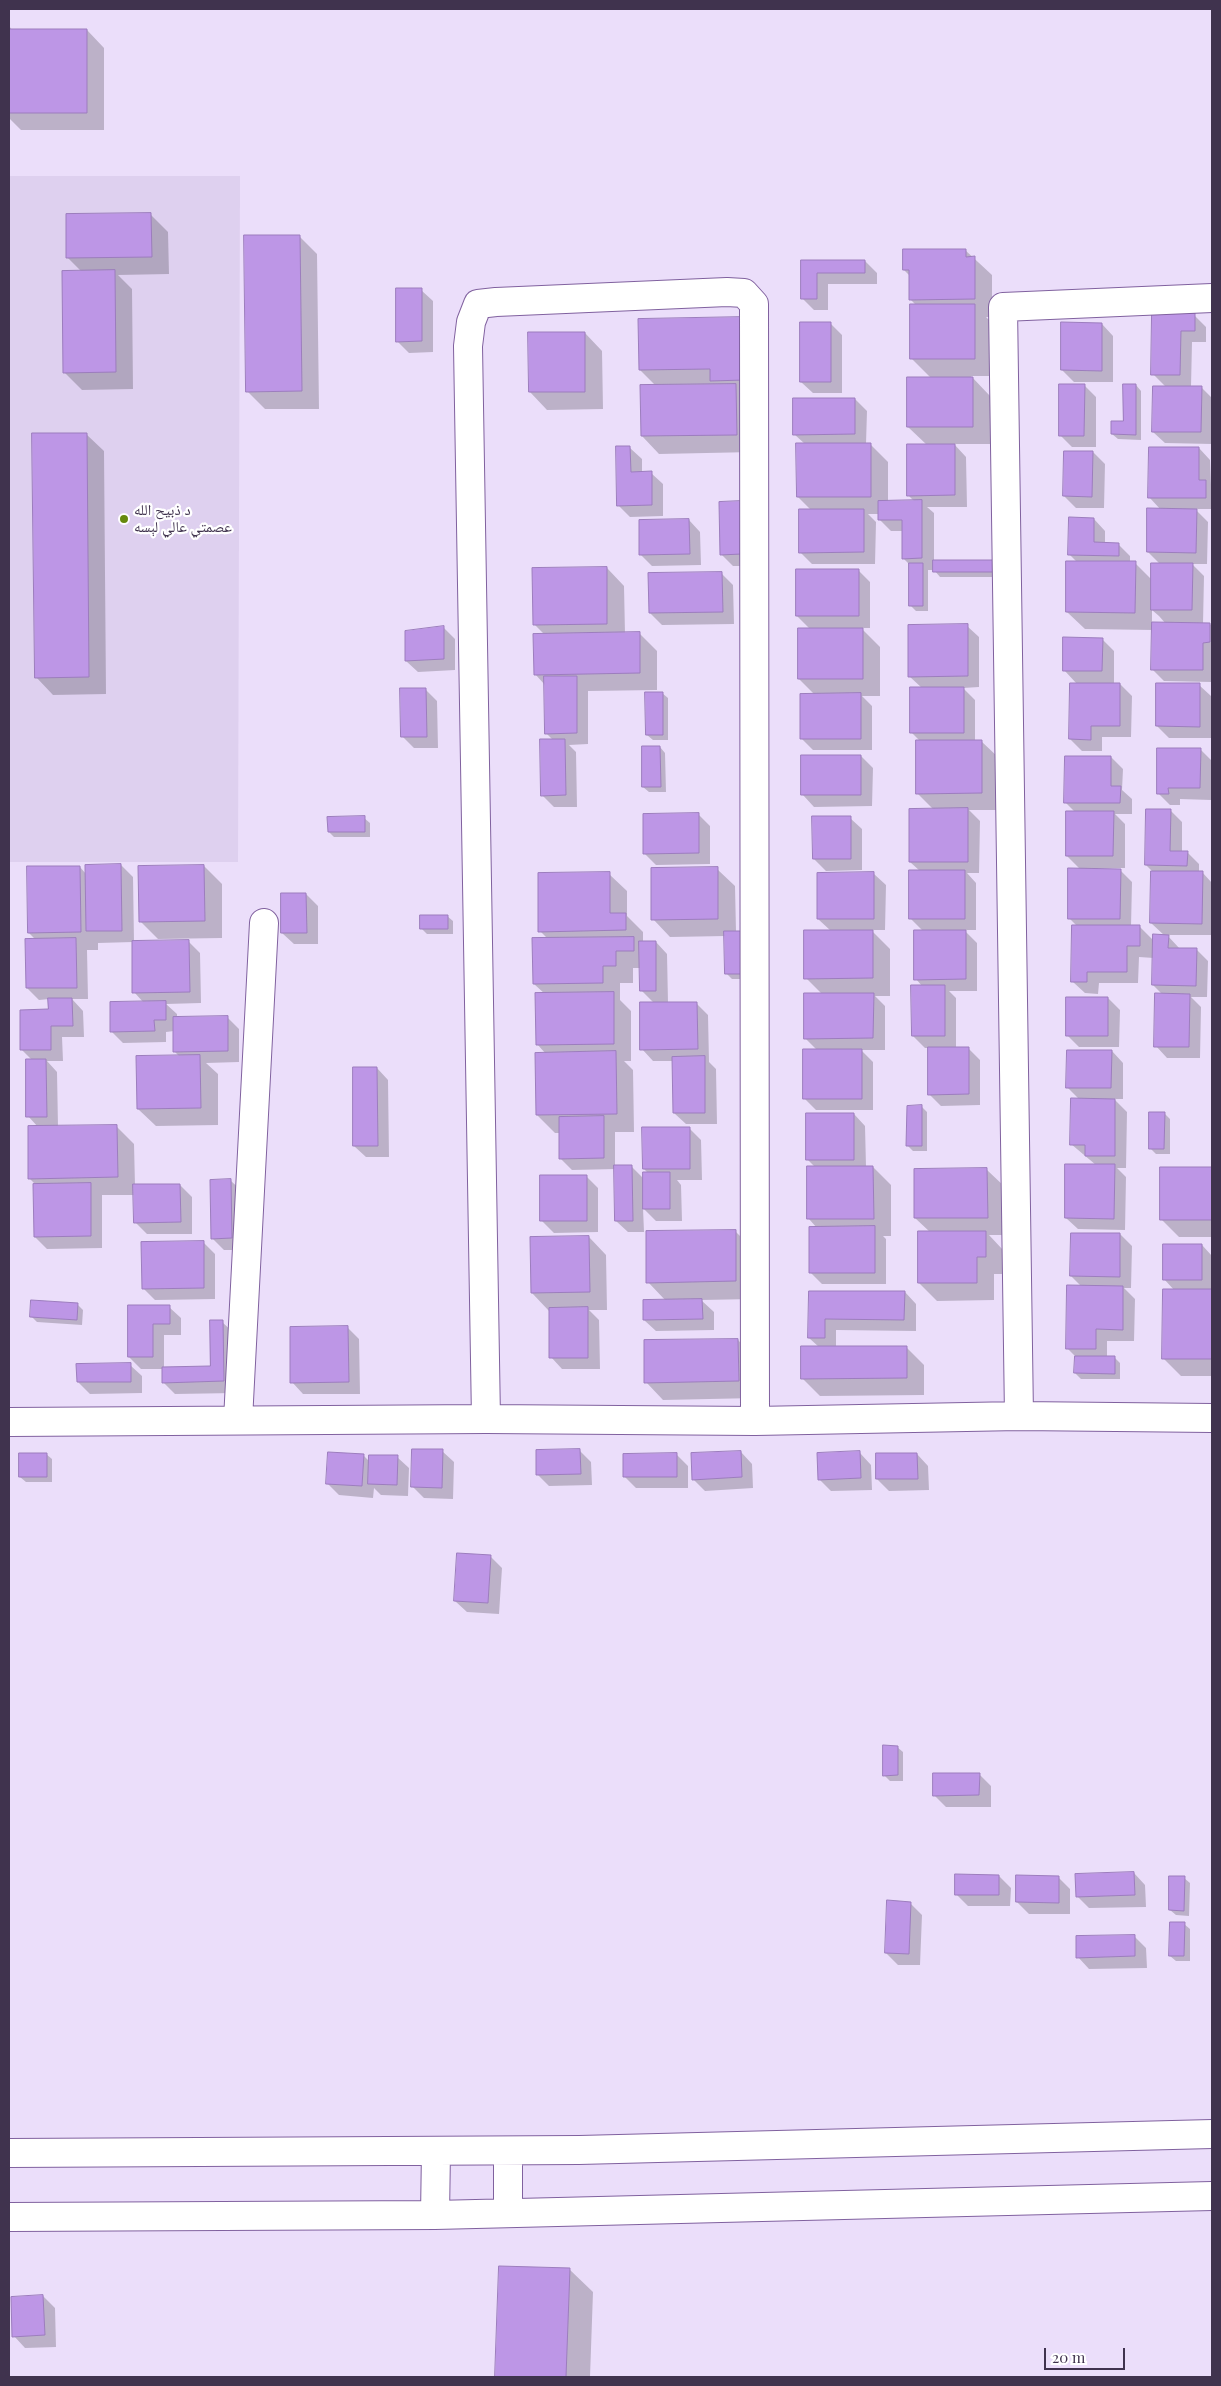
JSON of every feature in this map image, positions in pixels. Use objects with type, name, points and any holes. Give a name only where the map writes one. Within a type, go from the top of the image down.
[{"type":"street","points":[[486,1419],[468,346],[472,322],[478,304],[727,292],[744,293],[754,304],[755,1421]]},
{"type":"street","points":[[1019,1416],[1003,307],[1212,298]]},
{"type":"street","points":[[238,1420],[264,923]]},
{"type":"street","points":[[9,1422],[486,1419],[755,1421],[1019,1416],[1212,1418]]},
{"type":"street","points":[[9,2153],[508,2150],[1212,2134]]},
{"type":"street","points":[[508,2150],[508,2213]]},
{"type":"street","points":[[435,2215],[436,2151]]},
{"type":"street","points":[[9,2217],[435,2215],[1212,2196]]},
{"type":"shaded area","name":"د ذبیح الله عصمتي عالي لېسه","points":[[9,176],[240,176],[238,862],[9,862]]},
{"type":"building","points":[[9,29],[87,29],[87,113],[9,113]]},
{"type":"building","points":[[151,213],[152,257],[66,258],[66,214]]},
{"type":"building","points":[[244,235],[300,235],[302,391],[246,392]]},
{"type":"building","points":[[903,249],[966,249],[966,257],[975,256],[975,299],[909,300],[909,270],[903,270]]},
{"type":"building","points":[[801,260],[865,260],[865,273],[817,273],[817,299],[801,299]]},
{"type":"building","points":[[115,270],[116,372],[63,373],[62,271]]},
{"type":"building","points":[[396,288],[422,288],[422,341],[396,342]]},
{"type":"building","points":[[910,304],[975,304],[975,359],[910,359]]},
{"type":"building","points":[[1152,313],[1195,313],[1195,331],[1181,331],[1180,375],[1151,375]]},
{"type":"building","points":[[744,317],[745,380],[710,381],[710,369],[639,370],[638,319]]},
{"type":"building","points":[[800,322],[831,322],[831,382],[800,382]]},
{"type":"building","points":[[1061,322],[1102,323],[1102,371],[1061,370]]},
{"type":"building","points":[[528,332],[585,332],[585,392],[529,392]]},
{"type":"building","points":[[907,377],[973,377],[973,427],[907,427]]},
{"type":"building","points":[[736,384],[737,435],[641,436],[640,385]]},
{"type":"building","points":[[1059,384],[1085,384],[1084,436],[1059,436]]},
{"type":"building","points":[[1123,384],[1136,384],[1136,435],[1111,434],[1111,421],[1123,421]]},
{"type":"building","points":[[1153,386],[1202,386],[1201,432],[1152,432]]},
{"type":"building","points":[[793,398],[855,398],[855,434],[793,435]]},
{"type":"building","points":[[32,433],[87,433],[89,677],[35,678]]},
{"type":"building","points":[[796,443],[871,443],[871,497],[797,497]]},
{"type":"building","points":[[907,444],[955,444],[955,495],[907,496]]},
{"type":"building","points":[[616,446],[630,446],[631,472],[652,471],[652,505],[617,506]]},
{"type":"building","points":[[1149,447],[1199,447],[1199,480],[1206,480],[1206,498],[1148,498]]},
{"type":"building","points":[[1064,451],[1093,451],[1092,497],[1063,496]]},
{"type":"building","points":[[922,500],[922,558],[902,559],[902,520],[878,520],[878,501]]},
{"type":"building","points":[[741,501],[742,554],[720,555],[719,502]]},
{"type":"building","points":[[1147,508],[1197,509],[1196,553],[1147,552]]},
{"type":"building","points":[[799,509],[864,509],[864,552],[799,553]]},
{"type":"building","points":[[1069,517],[1094,518],[1094,542],[1119,543],[1119,556],[1068,555]]},
{"type":"building","points":[[689,519],[690,554],[639,555],[639,520]]},
{"type":"building","points":[[933,560],[994,560],[994,572],[933,572]]},
{"type":"building","points":[[1066,561],[1136,561],[1135,613],[1066,612]]},
{"type":"building","points":[[909,563],[923,563],[923,606],[909,606]]},
{"type":"building","points":[[1151,563],[1193,563],[1192,610],[1151,610]]},
{"type":"building","points":[[607,567],[607,624],[533,625],[532,568]]},
{"type":"building","points":[[796,569],[859,569],[859,616],[796,616]]},
{"type":"building","points":[[722,572],[723,612],[649,613],[648,573]]},
{"type":"building","points":[[1152,622],[1210,623],[1210,642],[1203,643],[1203,670],[1151,670]]},
{"type":"building","points":[[968,624],[968,676],[908,677],[908,625]]},
{"type":"building","points":[[444,626],[444,659],[405,661],[405,631]]},
{"type":"building","points":[[798,628],[863,628],[863,679],[798,679]]},
{"type":"building","points":[[640,632],[640,673],[534,675],[533,634]]},
{"type":"building","points":[[1063,637],[1103,638],[1102,671],[1063,671]]},
{"type":"building","points":[[544,676],[577,676],[577,733],[545,734]]},
{"type":"building","points":[[1070,683],[1120,683],[1120,726],[1091,726],[1091,740],[1069,739]]},
{"type":"building","points":[[1156,683],[1200,683],[1200,727],[1156,726]]},
{"type":"building","points":[[910,687],[964,687],[964,733],[910,733]]},
{"type":"building","points":[[400,688],[426,688],[427,737],[401,737]]},
{"type":"building","points":[[645,692],[663,692],[663,735],[646,735]]},
{"type":"building","points":[[861,693],[861,739],[800,739],[800,694]]},
{"type":"building","points":[[540,739],[565,739],[566,795],[541,796]]},
{"type":"building","points":[[916,740],[982,740],[982,793],[916,794]]},
{"type":"building","points":[[642,746],[660,746],[661,787],[642,787]]},
{"type":"building","points":[[1157,748],[1201,748],[1200,788],[1168,788],[1169,794],[1157,794]]},
{"type":"building","points":[[801,755],[861,755],[861,795],[801,795]]},
{"type":"building","points":[[1065,756],[1111,756],[1111,786],[1121,786],[1120,803],[1064,803]]},
{"type":"building","points":[[968,808],[968,862],[909,862],[909,809]]},
{"type":"building","points":[[1146,809],[1171,809],[1170,851],[1188,851],[1187,866],[1145,865]]},
{"type":"building","points":[[1066,811],[1114,811],[1113,856],[1066,856]]},
{"type":"building","points":[[699,813],[699,853],[643,854],[643,814]]},
{"type":"building","points":[[365,816],[365,832],[328,832],[327,817]]},
{"type":"building","points":[[812,816],[851,816],[851,859],[813,859]]},
{"type":"building","points":[[121,864],[122,931],[86,931],[85,865]]},
{"type":"building","points":[[204,865],[205,921],[139,922],[138,866]]},
{"type":"building","points":[[27,866],[80,866],[81,932],[28,933]]},
{"type":"building","points":[[718,867],[718,919],[651,920],[651,868]]},
{"type":"building","points":[[1068,868],[1121,869],[1120,919],[1068,919]]},
{"type":"building","points":[[909,870],[965,870],[965,919],[909,919]]},
{"type":"building","points":[[1151,871],[1203,871],[1202,924],[1150,923]]},
{"type":"building","points":[[610,872],[610,913],[626,913],[626,930],[538,932],[538,873]]},
{"type":"building","points":[[874,872],[874,919],[817,919],[817,873]]},
{"type":"building","points":[[281,893],[306,893],[307,933],[281,933]]},
{"type":"building","points":[[420,915],[448,915],[448,929],[420,929]]},
{"type":"building","points":[[1072,925],[1140,925],[1140,946],[1127,946],[1127,972],[1087,972],[1087,982],[1071,982]]},
{"type":"building","points":[[804,930],[873,930],[873,978],[804,979]]},
{"type":"building","points":[[914,930],[966,930],[966,979],[914,980]]},
{"type":"building","points":[[724,931],[741,931],[741,974],[725,974]]},
{"type":"building","points":[[1153,934],[1169,935],[1168,948],[1197,948],[1196,986],[1152,985]]},
{"type":"building","points":[[634,937],[634,951],[616,951],[616,966],[603,966],[603,983],[533,984],[532,938]]},
{"type":"building","points":[[76,938],[77,988],[26,988],[25,939]]},
{"type":"building","points":[[189,940],[190,992],[132,993],[132,941]]},
{"type":"building","points":[[639,941],[656,941],[656,991],[640,991]]},
{"type":"building","points":[[911,985],[945,985],[945,1036],[912,1036]]},
{"type":"building","points":[[614,992],[614,1044],[536,1045],[535,993]]},
{"type":"building","points":[[804,993],[874,993],[873,1038],[804,1039]]},
{"type":"building","points":[[1155,993],[1190,994],[1189,1047],[1154,1047]]},
{"type":"building","points":[[1066,997],[1108,997],[1108,1036],[1066,1036]]},
{"type":"building","points":[[48,998],[72,998],[73,1026],[51,1026],[51,1050],[20,1050],[20,1010],[48,1009]]},
{"type":"building","points":[[166,1001],[166,1020],[154,1020],[155,1031],[110,1032],[110,1002]]},
{"type":"building","points":[[640,1002],[697,1002],[698,1049],[640,1050]]},
{"type":"building","points":[[228,1016],[228,1051],[173,1052],[173,1017]]},
{"type":"building","points":[[928,1047],[969,1047],[969,1094],[928,1095]]},
{"type":"building","points":[[803,1049],[862,1049],[862,1099],[803,1099]]},
{"type":"building","points":[[1067,1050],[1112,1050],[1111,1088],[1066,1088]]},
{"type":"building","points":[[616,1051],[617,1114],[536,1115],[535,1053]]},
{"type":"building","points":[[200,1055],[201,1108],[137,1109],[136,1056]]},
{"type":"building","points":[[705,1056],[705,1113],[673,1113],[672,1057]]},
{"type":"building","points":[[26,1059],[46,1059],[47,1117],[26,1117]]},
{"type":"building","points":[[353,1067],[377,1067],[378,1146],[353,1146]]},
{"type":"building","points":[[1071,1098],[1115,1099],[1115,1156],[1085,1156],[1085,1145],[1070,1145]]},
{"type":"building","points":[[922,1105],[922,1146],[906,1146],[907,1106]]},
{"type":"building","points":[[1149,1112],[1165,1112],[1164,1149],[1149,1149]]},
{"type":"building","points":[[806,1113],[854,1113],[854,1160],[806,1160]]},
{"type":"building","points":[[604,1116],[604,1158],[559,1159],[559,1117]]},
{"type":"building","points":[[117,1125],[118,1177],[28,1179],[28,1126]]},
{"type":"building","points":[[642,1127],[690,1127],[690,1169],[643,1169]]},
{"type":"building","points":[[1065,1164],[1115,1164],[1114,1219],[1065,1218]]},
{"type":"building","points":[[614,1165],[632,1165],[633,1221],[615,1221]]},
{"type":"building","points":[[807,1166],[873,1166],[874,1219],[807,1219]]},
{"type":"building","points":[[1160,1167],[1212,1167],[1212,1220],[1160,1220]]},
{"type":"building","points":[[987,1168],[988,1218],[914,1218],[914,1169]]},
{"type":"building","points":[[643,1172],[670,1172],[670,1209],[643,1209]]},
{"type":"building","points":[[540,1175],[587,1175],[587,1221],[540,1221]]},
{"type":"building","points":[[231,1179],[232,1238],[211,1239],[210,1180]]},
{"type":"building","points":[[91,1183],[91,1236],[34,1237],[33,1184]]},
{"type":"building","points":[[133,1184],[180,1184],[181,1222],[134,1223]]},
{"type":"building","points":[[875,1226],[875,1273],[809,1273],[809,1227]]},
{"type":"building","points":[[736,1230],[736,1281],[646,1283],[646,1231]]},
{"type":"building","points":[[918,1231],[986,1231],[986,1257],[977,1257],[977,1283],[918,1283]]},
{"type":"building","points":[[1071,1233],[1120,1233],[1120,1277],[1070,1276]]},
{"type":"building","points":[[589,1236],[590,1292],[531,1293],[530,1237]]},
{"type":"building","points":[[204,1241],[204,1288],[142,1289],[141,1242]]},
{"type":"building","points":[[1163,1244],[1202,1244],[1202,1280],[1163,1280]]},
{"type":"building","points":[[1067,1285],[1123,1286],[1123,1330],[1096,1329],[1096,1349],[1066,1349]]},
{"type":"building","points":[[1163,1289],[1212,1289],[1212,1359],[1162,1359]]},
{"type":"building","points":[[809,1291],[905,1291],[904,1320],[825,1319],[825,1338],[808,1338]]},
{"type":"building","points":[[702,1299],[703,1319],[643,1320],[643,1300]]},
{"type":"building","points":[[31,1300],[78,1303],[77,1320],[30,1317]]},
{"type":"building","points":[[128,1305],[170,1305],[170,1324],[153,1324],[153,1357],[128,1357]]},
{"type":"building","points":[[588,1307],[588,1358],[549,1358],[549,1308]]},
{"type":"building","points":[[210,1320],[223,1320],[224,1381],[162,1383],[162,1367],[210,1366]]},
{"type":"building","points":[[348,1326],[349,1382],[290,1383],[290,1327]]},
{"type":"building","points":[[738,1339],[739,1381],[644,1383],[644,1340]]},
{"type":"building","points":[[801,1346],[907,1346],[907,1378],[801,1379]]},
{"type":"building","points":[[1075,1356],[1115,1356],[1115,1374],[1074,1373]]},
{"type":"building","points":[[131,1363],[131,1382],[77,1382],[76,1364]]},
{"type":"building","points":[[412,1449],[443,1449],[442,1488],[411,1487]]},
{"type":"building","points":[[580,1449],[581,1474],[536,1475],[536,1450]]},
{"type":"building","points":[[741,1451],[742,1477],[692,1480],[691,1453]]},
{"type":"building","points":[[860,1451],[861,1478],[818,1480],[817,1453]]},
{"type":"building","points":[[328,1452],[364,1454],[362,1486],[326,1484]]},
{"type":"building","points":[[19,1453],[47,1453],[47,1477],[19,1477]]},
{"type":"building","points":[[677,1453],[677,1477],[623,1477],[623,1454]]},
{"type":"building","points":[[876,1453],[917,1453],[918,1479],[876,1479]]},
{"type":"building","points":[[369,1455],[398,1455],[397,1485],[368,1484]]},
{"type":"building","points":[[457,1553],[491,1555],[488,1603],[454,1601]]},
{"type":"building","points":[[883,1745],[898,1746],[898,1775],[883,1776]]},
{"type":"building","points":[[933,1773],[980,1773],[979,1795],[933,1796]]},
{"type":"building","points":[[1134,1872],[1135,1895],[1076,1897],[1075,1874]]},
{"type":"building","points":[[955,1874],[999,1875],[999,1895],[955,1895]]},
{"type":"building","points":[[1016,1875],[1059,1876],[1059,1903],[1016,1902]]},
{"type":"building","points":[[1169,1876],[1185,1876],[1184,1911],[1169,1910]]},
{"type":"building","points":[[887,1900],[911,1902],[909,1954],[885,1953]]},
{"type":"building","points":[[1170,1922],[1185,1922],[1184,1956],[1169,1956]]},
{"type":"building","points":[[1135,1935],[1135,1956],[1076,1958],[1076,1936]]},
{"type":"building","points":[[499,2266],[570,2268],[566,2377],[495,2377]]},
{"type":"building","points":[[43,2295],[45,2335],[12,2337],[11,2297]]},
{"type":"place","name":"د ذبیح الله عصمتي عالي لېسه","points":[[124,519]]}]
